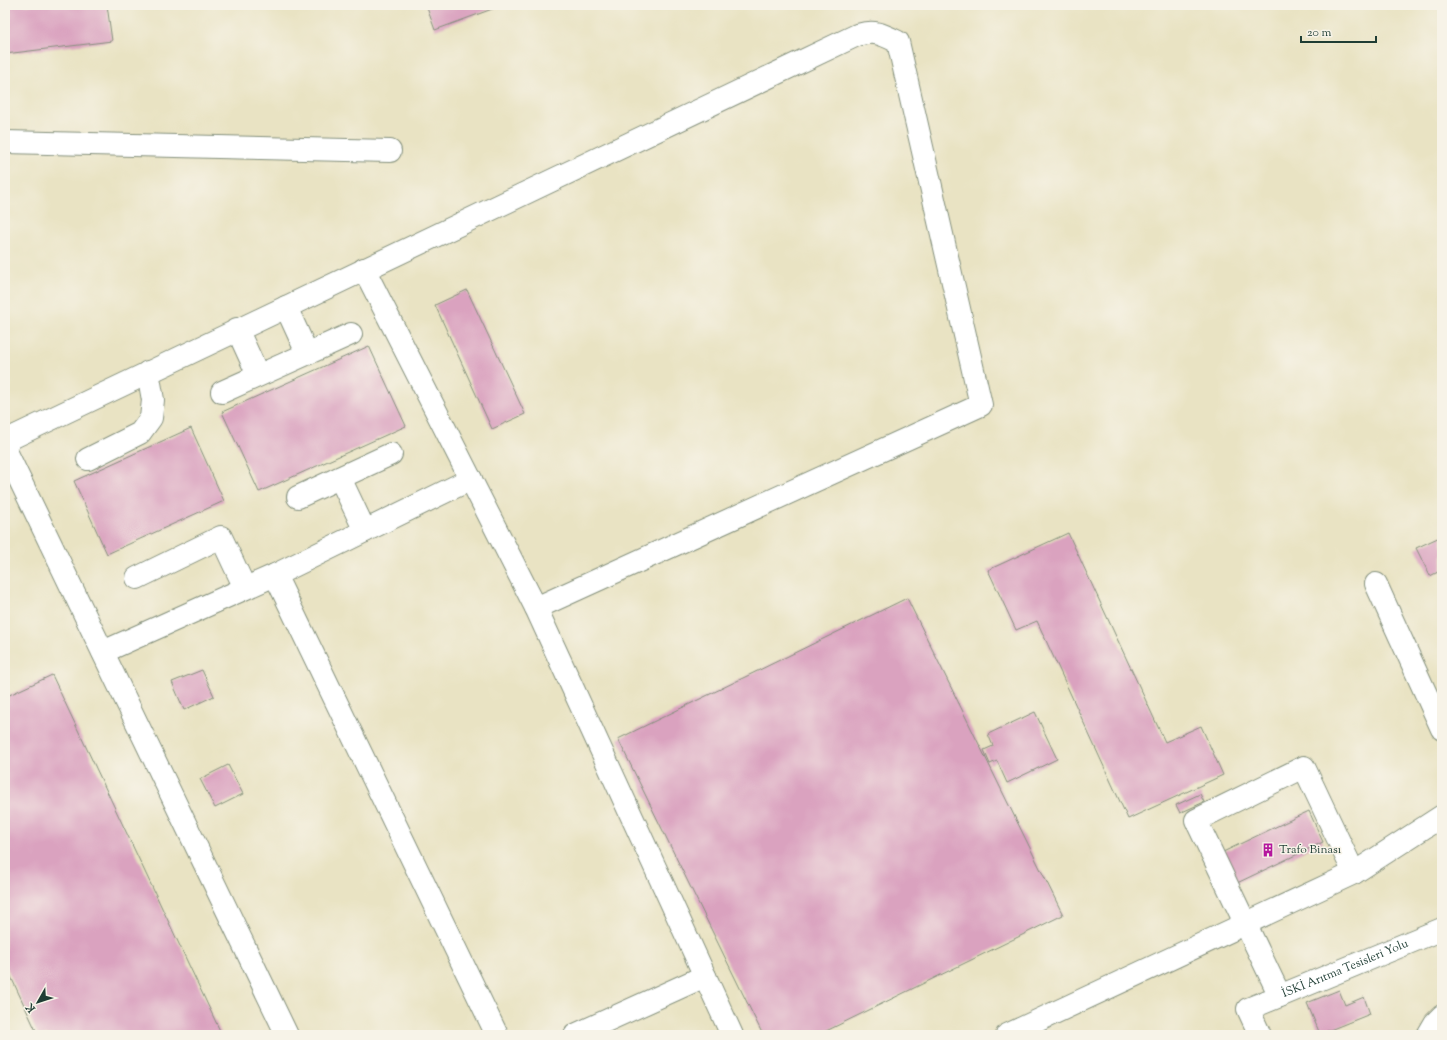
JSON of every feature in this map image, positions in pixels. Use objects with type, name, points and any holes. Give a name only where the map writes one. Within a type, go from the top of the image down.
[{"type":"street","points":[[5,441],[237,329],[857,35],[868,32],[880,33],[898,42],[981,405],[536,608]]},
{"type":"street","points":[[5,142],[390,151]]},
{"type":"street","points":[[364,269],[536,608],[732,1035]]},
{"type":"street","points":[[286,307],[307,353]]},
{"type":"street","points":[[237,329],[258,375]]},
{"type":"street","points":[[222,392],[351,334]]},
{"type":"street","points":[[88,459],[140,433],[151,418],[153,400],[148,372]]},
{"type":"street","points":[[5,449],[288,1035]]},
{"type":"street","points":[[298,497],[391,454]]},
{"type":"street","points":[[340,478],[365,531]]},
{"type":"street","points":[[102,652],[274,575],[471,479]]},
{"type":"street","points":[[137,578],[221,537],[245,588]]},
{"type":"street","points":[[274,575],[498,1035]]},
{"type":"street","points":[[1376,584],[1442,729]]},
{"type":"street","points":[[1280,996],[1196,820],[1304,768],[1354,873]]},
{"type":"street","points":[[1007,1035],[1354,873],[1442,816]]},
{"type":"street","name":"İSKİ Arıtma Tesisleri Yolu","points":[[1260,1035],[1248,1009],[1442,929]]},
{"type":"street","points":[[575,1035],[705,976]]},
{"type":"street","points":[[1428,1035],[1435,1023],[1442,1016]]},
{"type":"building","points":[[5,5],[107,5],[112,41],[5,54]]},
{"type":"building","points":[[426,5],[503,5],[435,30]]},
{"type":"building","points":[[467,290],[525,414],[492,429],[435,305]]},
{"type":"building","points":[[369,346],[406,426],[259,492],[222,412]]},
{"type":"building","points":[[191,428],[224,501],[107,554],[74,481]]},
{"type":"building","points":[[1068,533],[1165,742],[1201,726],[1223,775],[1128,819],[1037,621],[1016,630],[988,570]]},
{"type":"building","points":[[1442,536],[1442,570],[1430,576],[1416,548]]},
{"type":"building","points":[[907,598],[1063,915],[818,1035],[763,1035],[618,739]]},
{"type":"building","points":[[202,670],[214,696],[184,710],[172,682]]},
{"type":"building","points":[[52,675],[222,1035],[38,1035],[5,964],[5,697]]},
{"type":"building","points":[[1035,712],[1057,759],[1007,783],[997,761],[990,764],[984,750],[993,746],[988,734]]},
{"type":"building","points":[[228,765],[243,794],[215,808],[200,779]]},
{"type":"building","points":[[1200,794],[1204,802],[1180,813],[1176,805]]},
{"type":"building","name":"Trafo Binası","points":[[1309,811],[1323,842],[1235,884],[1221,853]]},
{"type":"building","points":[[1339,990],[1345,1005],[1364,997],[1370,1014],[1320,1034],[1307,1003]]},
{"type":"place","name":"Trafo Binası","points":[[1268,850]]}]
